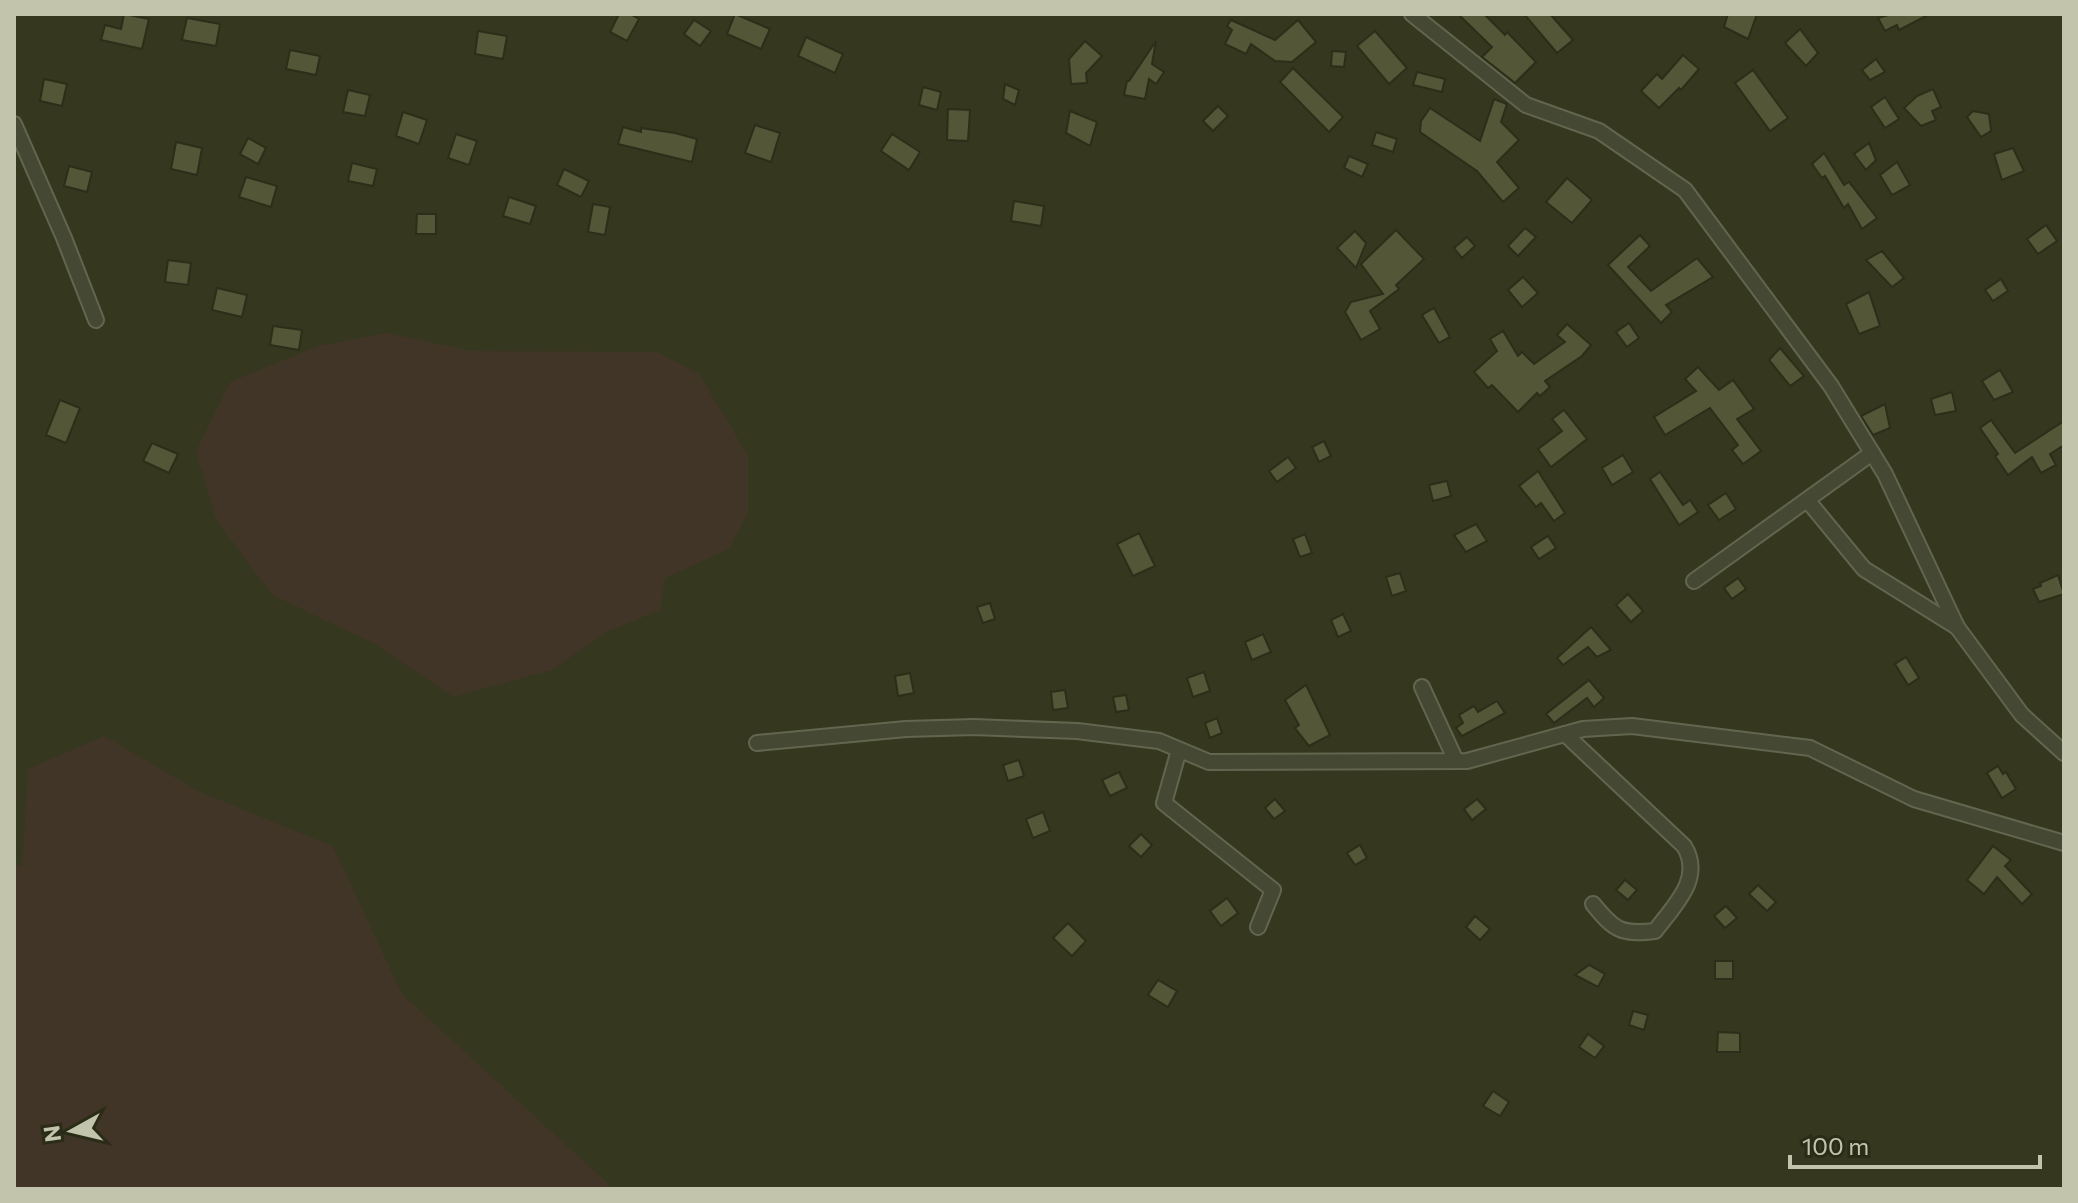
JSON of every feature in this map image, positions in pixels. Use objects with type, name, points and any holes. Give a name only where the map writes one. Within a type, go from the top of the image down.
[{"type":"street","points":[[1412,14],[1526,105],[1599,131],[1685,190],[1831,386],[1885,474],[1957,627],[2022,715],[2064,753]]},
{"type":"street","points":[[14,124],[96,320]]},
{"type":"street","points":[[1694,581],[1872,453]]},
{"type":"street","points":[[1808,501],[1864,569],[1957,627]]},
{"type":"street","points":[[1422,687],[1456,761]]},
{"type":"street","points":[[757,743],[906,729],[974,727],[1077,731],[1159,741],[1209,762],[1467,761],[1583,729],[1632,726],[1810,748],[1914,799],[2064,843]]},
{"type":"street","points":[[1565,734],[1684,846],[1690,856],[1689,882],[1655,931],[1630,934],[1610,925],[1593,904]]},
{"type":"street","points":[[1179,750],[1164,803],[1273,890],[1258,927]]},
{"type":"shaded area","points":[[387,333],[472,351],[657,352],[699,374],[748,455],[748,513],[729,549],[665,578],[660,610],[609,631],[552,670],[453,697],[375,644],[272,595],[216,520],[196,451],[230,382],[318,346]]},
{"type":"shaded area","points":[[104,736],[200,792],[333,846],[402,994],[614,1189],[14,1189],[14,863],[22,867],[28,769]]},
{"type":"building","points":[[124,14],[149,19],[142,49],[101,40],[105,25],[121,29]]},
{"type":"building","points":[[619,14],[630,14],[639,19],[627,41],[610,32]]},
{"type":"building","points":[[735,14],[770,29],[761,49],[727,34]]},
{"type":"building","points":[[1458,14],[1484,14],[1536,62],[1515,83],[1482,57],[1492,47]]},
{"type":"building","points":[[1524,14],[1550,14],[1573,40],[1557,53]]},
{"type":"building","points":[[1728,14],[1757,14],[1748,39],[1724,27]]},
{"type":"building","points":[[1892,14],[1930,14],[1899,30],[1897,25],[1885,31],[1878,18]]},
{"type":"building","points":[[187,18],[220,24],[216,46],[182,40]]},
{"type":"building","points":[[694,20],[711,31],[700,46],[684,34]]},
{"type":"building","points":[[1231,20],[1275,40],[1298,20],[1316,42],[1292,62],[1275,61],[1251,44],[1246,54],[1225,44],[1232,30],[1227,26]]},
{"type":"building","points":[[1800,29],[1818,53],[1806,66],[1785,43]]},
{"type":"building","points":[[478,31],[507,36],[503,59],[475,54]]},
{"type":"building","points":[[1375,31],[1407,68],[1389,84],[1357,46]]},
{"type":"building","points":[[806,37],[843,54],[835,73],[798,56]]},
{"type":"building","points":[[1085,41],[1102,56],[1086,73],[1087,83],[1071,84],[1069,59]]},
{"type":"building","points":[[1156,41],[1152,64],[1164,72],[1156,84],[1149,79],[1145,99],[1124,95],[1127,81]]},
{"type":"building","points":[[290,50],[320,56],[316,75],[286,69]]},
{"type":"building","points":[[1332,51],[1346,52],[1344,67],[1331,66]]},
{"type":"building","points":[[1683,55],[1699,69],[1681,90],[1679,88],[1659,108],[1641,91],[1657,74],[1662,79]]},
{"type":"building","points":[[1876,59],[1885,72],[1870,80],[1862,70]]},
{"type":"building","points":[[1293,68],[1343,117],[1329,132],[1280,82]]},
{"type":"building","points":[[1753,70],[1788,118],[1770,131],[1735,83]]},
{"type":"building","points":[[1417,72],[1445,79],[1442,92],[1413,85]]},
{"type":"building","points":[[44,79],[67,84],[62,106],[40,101]]},
{"type":"building","points":[[1005,84],[1019,90],[1015,105],[1003,99]]},
{"type":"building","points":[[923,87],[941,92],[937,110],[919,105]]},
{"type":"building","points":[[1933,89],[1941,107],[1932,111],[1936,120],[1921,126],[1904,108],[1917,96]]},
{"type":"building","points":[[348,90],[370,95],[365,116],[343,112]]},
{"type":"building","points":[[1885,97],[1899,119],[1885,128],[1871,107]]},
{"type":"building","points":[[1494,99],[1507,104],[1501,122],[1519,140],[1497,162],[1519,188],[1503,202],[1477,171],[1420,132],[1421,121],[1430,108],[1480,141]]},
{"type":"building","points":[[1218,106],[1228,116],[1213,131],[1203,121]]},
{"type":"building","points":[[948,109],[970,110],[968,141],[947,140]]},
{"type":"building","points":[[1070,111],[1097,122],[1090,146],[1066,133]]},
{"type":"building","points":[[1973,111],[1989,114],[1991,131],[1981,137],[1967,117]]},
{"type":"building","points":[[403,112],[427,120],[419,144],[396,136]]},
{"type":"building","points":[[755,125],[780,133],[771,162],[745,153]]},
{"type":"building","points":[[623,127],[641,132],[641,128],[675,133],[697,139],[692,162],[618,144]]},
{"type":"building","points":[[1376,132],[1397,139],[1393,152],[1372,145]]},
{"type":"building","points":[[456,134],[477,141],[469,165],[448,158]]},
{"type":"building","points":[[892,134],[920,152],[909,170],[881,151]]},
{"type":"building","points":[[248,138],[266,148],[258,164],[240,154]]},
{"type":"building","points":[[176,142],[202,148],[197,175],[171,169]]},
{"type":"building","points":[[1869,143],[1876,160],[1866,170],[1854,154]]},
{"type":"building","points":[[2013,148],[2024,171],[2002,180],[1994,154]]},
{"type":"building","points":[[1824,153],[1844,185],[1849,182],[1877,218],[1862,229],[1848,204],[1844,208],[1825,176],[1822,178],[1812,164]]},
{"type":"building","points":[[1349,156],[1368,164],[1362,177],[1344,168]]},
{"type":"building","points":[[1897,162],[1910,185],[1892,195],[1880,175]]},
{"type":"building","points":[[352,163],[377,169],[373,186],[348,181]]},
{"type":"building","points":[[69,166],[92,172],[87,192],[64,186]]},
{"type":"building","points":[[564,169],[589,181],[581,197],[557,185]]},
{"type":"building","points":[[246,177],[277,186],[271,207],[239,197]]},
{"type":"building","points":[[1567,178],[1592,200],[1572,223],[1546,202]]},
{"type":"building","points":[[509,197],[536,206],[530,224],[503,216]]},
{"type":"building","points":[[1014,201],[1044,206],[1041,226],[1011,221]]},
{"type":"building","points":[[593,204],[610,207],[605,235],[588,232]]},
{"type":"building","points":[[417,214],[436,214],[436,234],[416,234]]},
{"type":"building","points":[[2046,225],[2057,241],[2038,254],[2027,239]]},
{"type":"building","points":[[1525,228],[1536,237],[1518,256],[1508,246]]},
{"type":"building","points":[[1396,230],[1424,259],[1396,285],[1399,289],[1370,311],[1380,329],[1361,340],[1345,312],[1351,302],[1383,294],[1361,264]]},
{"type":"building","points":[[1355,231],[1366,243],[1356,268],[1337,248]]},
{"type":"building","points":[[1640,235],[1650,246],[1628,267],[1651,291],[1697,258],[1713,277],[1666,305],[1672,312],[1661,323],[1608,265]]},
{"type":"building","points":[[1467,237],[1475,246],[1462,258],[1454,248]]},
{"type":"building","points":[[1882,251],[1904,278],[1892,287],[1866,260]]},
{"type":"building","points":[[168,260],[191,263],[188,285],[165,282]]},
{"type":"building","points":[[1523,277],[1538,293],[1522,307],[1508,290]]},
{"type":"building","points":[[2001,279],[2008,291],[1993,301],[1985,290]]},
{"type":"building","points":[[217,288],[247,295],[242,317],[212,310]]},
{"type":"building","points":[[1869,292],[1880,326],[1859,334],[1846,304]]},
{"type":"building","points":[[1434,308],[1450,337],[1439,343],[1422,315]]},
{"type":"building","points":[[1629,323],[1639,338],[1627,347],[1616,332]]},
{"type":"building","points":[[1567,324],[1591,345],[1582,356],[1545,381],[1550,387],[1540,396],[1537,393],[1518,412],[1492,385],[1488,388],[1474,372],[1497,351],[1490,339],[1503,331],[1518,356],[1522,352],[1534,364],[1565,342],[1557,335]]},
{"type":"building","points":[[273,326],[302,330],[299,350],[270,345]]},
{"type":"building","points":[[1780,348],[1804,376],[1790,386],[1769,360]]},
{"type":"building","points":[[1698,367],[1719,390],[1733,380],[1754,409],[1737,419],[1761,451],[1743,464],[1732,450],[1738,445],[1710,408],[1665,435],[1654,417],[1696,391],[1685,379]]},
{"type":"building","points":[[2000,370],[2013,392],[1994,400],[1982,381]]},
{"type":"building","points":[[1952,392],[1956,411],[1935,415],[1931,399]]},
{"type":"building","points":[[60,400],[80,408],[66,443],[46,435]]},
{"type":"building","points":[[1885,404],[1890,428],[1873,435],[1861,416]]},
{"type":"building","points":[[1564,410],[1587,439],[1551,467],[1538,449],[1562,431],[1552,419]]},
{"type":"building","points":[[1991,420],[2015,453],[2064,421],[2064,445],[2050,454],[2056,465],[2041,473],[2032,457],[2008,475],[1980,428]]},
{"type":"building","points":[[1324,441],[1331,456],[1319,462],[1312,447]]},
{"type":"building","points":[[152,443],[178,454],[169,473],[143,461]]},
{"type":"building","points":[[1623,455],[1633,472],[1612,485],[1602,468]]},
{"type":"building","points":[[1288,457],[1296,468],[1277,482],[1269,471]]},
{"type":"building","points":[[1538,471],[1565,513],[1554,521],[1541,503],[1536,507],[1519,486]]},
{"type":"building","points":[[1660,472],[1683,505],[1690,500],[1698,512],[1679,525],[1650,479]]},
{"type":"building","points":[[1447,481],[1451,496],[1433,501],[1429,485]]},
{"type":"building","points":[[1726,493],[1736,509],[1719,520],[1708,505]]},
{"type":"building","points":[[1476,524],[1487,541],[1466,552],[1454,535]]},
{"type":"building","points":[[1139,533],[1155,566],[1133,576],[1117,544]]},
{"type":"building","points":[[1305,534],[1312,553],[1300,557],[1293,539]]},
{"type":"building","points":[[1548,536],[1556,548],[1539,559],[1531,547]]},
{"type":"building","points":[[1400,573],[1406,591],[1392,596],[1386,577]]},
{"type":"building","points":[[2058,575],[2064,594],[2039,602],[2033,589]]},
{"type":"building","points":[[1738,578],[1746,589],[1732,599],[1724,588]]},
{"type":"building","points":[[1628,594],[1643,611],[1631,622],[1616,605]]},
{"type":"building","points":[[990,603],[995,619],[983,623],[977,607]]},
{"type":"building","points":[[1343,614],[1351,631],[1338,637],[1331,620]]},
{"type":"building","points":[[1591,627],[1611,650],[1597,657],[1588,647],[1563,665],[1557,658]]},
{"type":"building","points":[[1263,634],[1271,652],[1252,660],[1245,642]]},
{"type":"building","points":[[1906,657],[1919,678],[1908,685],[1895,664]]},
{"type":"building","points":[[1204,672],[1210,691],[1193,697],[1187,678]]},
{"type":"building","points":[[910,673],[914,693],[898,696],[895,676]]},
{"type":"building","points":[[1589,680],[1604,698],[1594,707],[1587,698],[1554,723],[1546,714]]},
{"type":"building","points":[[1306,685],[1330,735],[1309,746],[1295,728],[1299,725],[1285,700]]},
{"type":"building","points":[[1065,690],[1068,708],[1053,710],[1051,692]]},
{"type":"building","points":[[1126,695],[1129,710],[1116,712],[1113,697]]},
{"type":"building","points":[[1497,701],[1505,713],[1462,736],[1456,728],[1463,723],[1459,715],[1474,706],[1478,712]]},
{"type":"building","points":[[1217,718],[1222,733],[1210,738],[1205,723]]},
{"type":"building","points":[[1019,760],[1024,776],[1008,781],[1003,765]]},
{"type":"building","points":[[1998,766],[2003,774],[2006,772],[2016,789],[2002,798],[1987,773]]},
{"type":"building","points":[[1119,772],[1127,788],[1110,796],[1102,780]]},
{"type":"building","points":[[1275,799],[1285,811],[1274,819],[1265,808]]},
{"type":"building","points":[[1477,799],[1486,809],[1472,820],[1464,809]]},
{"type":"building","points":[[1043,812],[1050,831],[1033,838],[1026,819]]},
{"type":"building","points":[[1141,834],[1152,845],[1141,857],[1129,846]]},
{"type":"building","points":[[1360,845],[1367,858],[1355,865],[1347,853]]},
{"type":"building","points":[[1993,846],[2011,860],[2005,866],[2032,894],[2022,904],[1997,877],[1984,894],[1967,880]]},
{"type":"building","points":[[1625,880],[1637,890],[1628,900],[1616,890]]},
{"type":"building","points":[[1758,885],[1776,902],[1767,911],[1749,894]]},
{"type":"building","points":[[1227,898],[1238,913],[1221,926],[1210,911]]},
{"type":"building","points":[[1726,906],[1737,918],[1725,928],[1714,916]]},
{"type":"building","points":[[1475,916],[1490,929],[1480,940],[1466,927]]},
{"type":"building","points":[[1068,923],[1086,941],[1072,956],[1053,938]]},
{"type":"building","points":[[1715,961],[1733,961],[1733,979],[1715,979]]},
{"type":"building","points":[[1589,965],[1605,974],[1598,987],[1575,975]]},
{"type":"building","points":[[1158,980],[1177,991],[1168,1007],[1148,995]]},
{"type":"building","points":[[1633,1011],[1648,1015],[1644,1030],[1629,1025]]},
{"type":"building","points":[[1718,1032],[1740,1033],[1740,1052],[1717,1052]]},
{"type":"building","points":[[1588,1034],[1604,1046],[1595,1058],[1579,1047]]},
{"type":"building","points":[[1493,1091],[1509,1102],[1500,1116],[1483,1106]]}]
